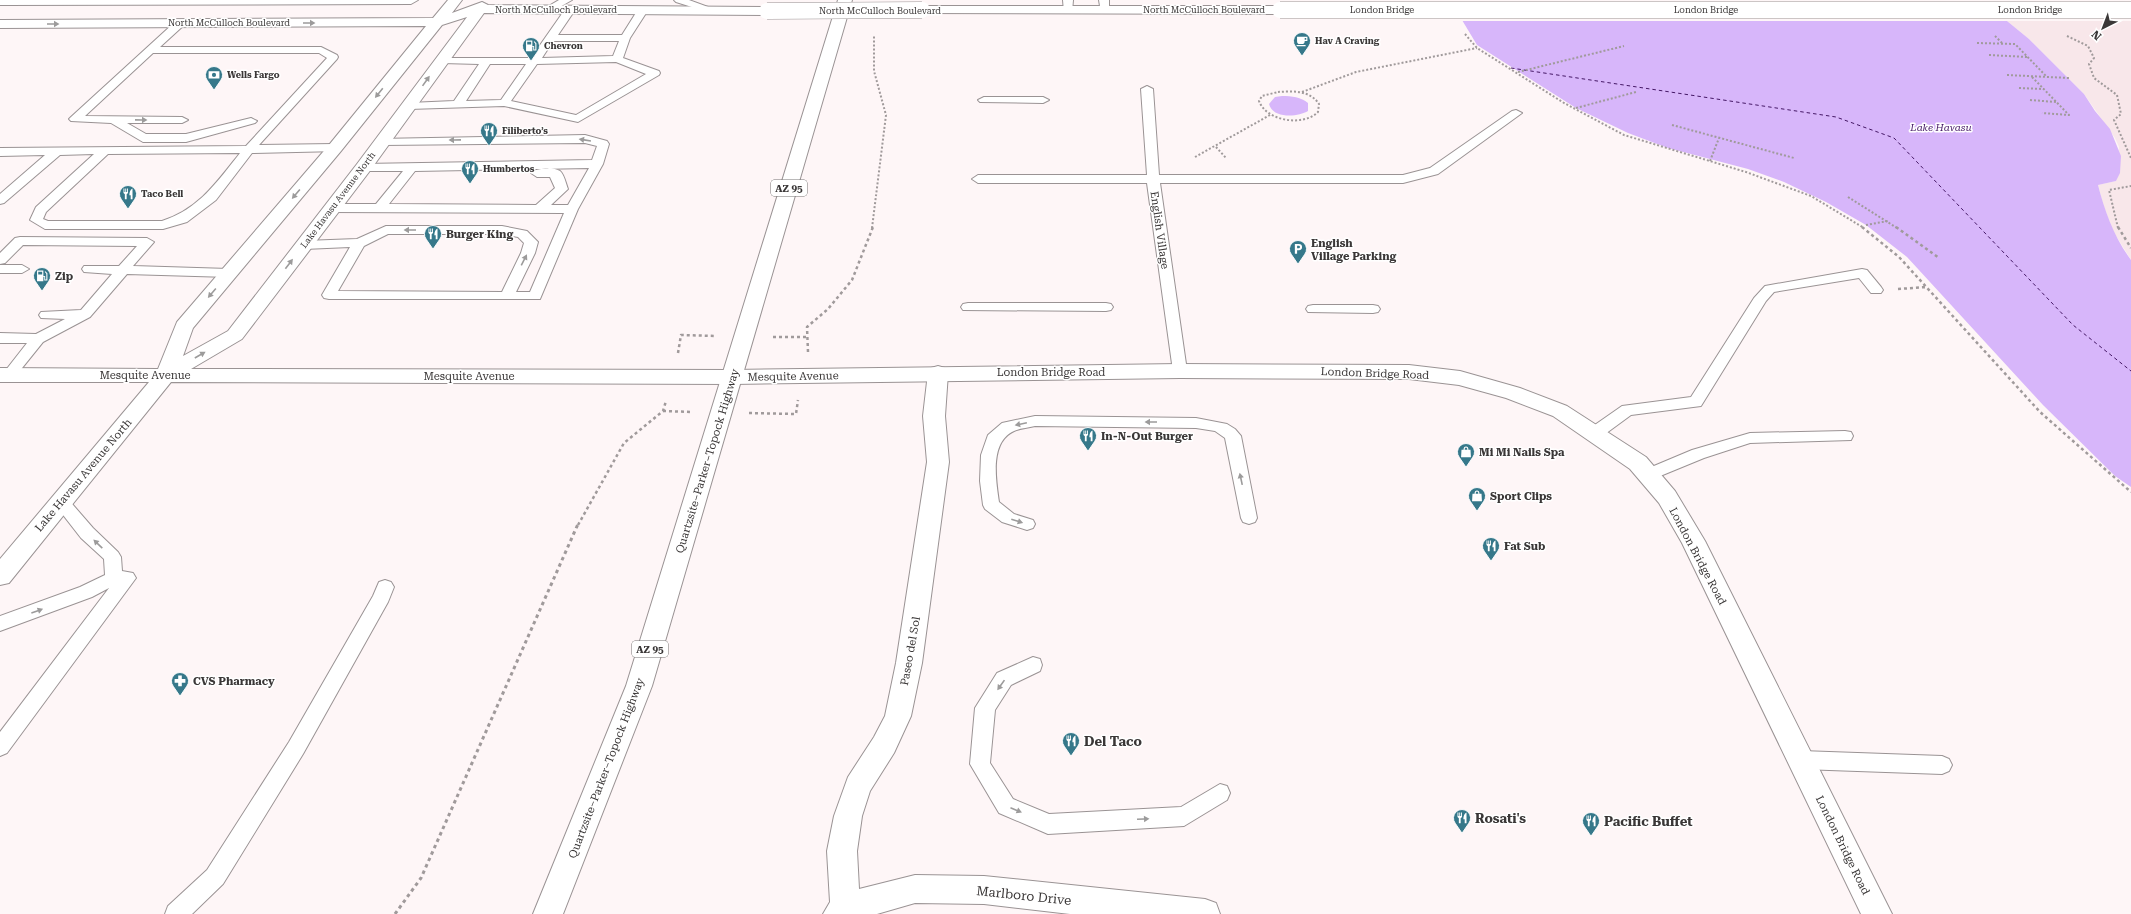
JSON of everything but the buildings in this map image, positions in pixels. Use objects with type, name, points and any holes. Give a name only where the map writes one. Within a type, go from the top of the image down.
[{"type":"main road","points":[[0,1],[411,0]]},
{"type":"main road","name":"Quartzsite–Parker–Topock Highway","points":[[548,914],[577,845],[639,686],[845,0]]},
{"type":"main road","points":[[24,24],[44,14],[58,10],[150,9],[197,1]]},
{"type":"main road","name":"North McCulloch Boulevard","points":[[0,24],[179,24],[483,5]]},
{"type":"main road","name":"North McCulloch Boulevard","points":[[449,8],[483,5],[547,10],[569,5],[643,10],[767,11],[922,10],[1105,5],[1280,10]]},
{"type":"main road","name":"Lake Havasu Avenue North","points":[[166,375],[235,335],[363,168],[483,5]]},
{"type":"main road","name":"Lake Havasu Avenue North","points":[[0,576],[166,375],[184,326],[334,148],[449,8]]},
{"type":"main road","name":"London Bridge","points":[[1280,10],[2131,10]]},
{"type":"main road","name":"London Bridge Road","points":[[938,373],[1180,371],[1409,372],[1460,378],[1513,392],[1560,411],[1595,433],[1638,464],[1668,497],[1693,541],[1877,914]]},
{"type":"main road","name":"Mesquite Avenue","points":[[5,375],[732,376],[938,373]]},
{"type":"main road","name":"Paseo del Sol","points":[[842,911],[842,851],[848,816],[858,786],[884,744],[898,716],[909,663],[938,462],[934,416],[938,373]]},
{"type":"main road","name":"Marlboro Drive","points":[[842,911],[876,898],[915,889],[922,889],[984,890],[1205,914]]},
{"type":"lane","points":[[679,0],[714,10]]},
{"type":"lane","points":[[504,103],[550,38],[569,5]]},
{"type":"lane","points":[[617,59],[625,38],[643,10]]},
{"type":"lane","points":[[179,24],[74,119],[182,120]]},
{"type":"lane","points":[[550,38],[625,38]]},
{"type":"lane","points":[[105,151],[40,210],[36,220],[45,225],[163,225],[182,219],[212,197],[248,150],[333,58],[321,50],[150,50]]},
{"type":"lane","points":[[409,106],[504,103],[578,119],[655,73],[617,59],[534,61],[442,60]]},
{"type":"lane","points":[[458,104],[487,60]]},
{"type":"lane","name":"English Village","points":[[1147,89],[1153,179],[1180,371]]},
{"type":"lane","points":[[984,100],[1043,100]]},
{"type":"lane","points":[[978,179],[1403,179],[1434,171],[1516,113]]},
{"type":"lane","points":[[115,120],[143,138],[186,138],[251,121]]},
{"type":"lane","points":[[215,120],[275,121]]},
{"type":"lane","points":[[359,243],[329,295],[535,296],[572,209],[597,164],[603,144],[586,139],[382,141]]},
{"type":"lane","points":[[0,152],[334,148]]},
{"type":"lane","points":[[0,200],[57,151]]},
{"type":"lane","points":[[409,170],[597,164]]},
{"type":"lane","points":[[363,168],[555,173],[562,189],[540,208]]},
{"type":"lane","points":[[380,208],[409,170]]},
{"type":"lane","points":[[331,208],[572,209]]},
{"type":"lane","points":[[304,245],[359,243],[386,230],[502,230],[522,234],[531,242],[528,253],[506,295]]},
{"type":"lane","points":[[0,260],[20,241],[147,242],[85,314],[38,339],[5,375]]},
{"type":"lane","points":[[89,269],[125,268],[229,273]]},
{"type":"lane","points":[[0,269],[22,269]]},
{"type":"lane","points":[[1595,433],[1627,410],[1696,402],[1761,298],[1770,289],[1862,274],[1876,290]]},
{"type":"lane","points":[[968,307],[1106,307]]},
{"type":"lane","points":[[1313,309],[1373,309]]},
{"type":"lane","points":[[46,315],[85,314]]},
{"type":"lane","points":[[0,338],[38,339]]},
{"type":"lane","points":[[1027,524],[1008,518],[991,505],[988,481],[989,455],[994,439],[1008,427],[1035,421],[1196,423],[1220,426],[1228,430],[1233,436],[1249,518]]},
{"type":"lane","points":[[1648,475],[1698,454],[1750,438],[1844,436]]},
{"type":"lane","points":[[61,502],[87,533],[112,558],[114,578]]},
{"type":"lane","points":[[0,624],[86,592],[114,578],[127,578],[0,746]]},
{"type":"lane","points":[[176,914],[215,878],[296,748],[382,597],[385,587]]},
{"type":"lane","points":[[1034,665],[1004,679],[985,708],[980,764],[1006,806],[1048,824],[1184,816],[1220,793]]},
{"type":"lane","points":[[1801,760],[1942,765]]},
{"type":"path","points":[[808,337],[807,328],[828,309],[852,280],[873,226],[886,115],[874,71],[874,37],[876,30]]},
{"type":"path","points":[[1464,33],[1477,48],[1564,103],[1624,135],[1710,161],[1811,196],[1857,222],[1899,257],[2040,412],[2131,492]]},
{"type":"path","points":[[2062,33],[2088,46],[2094,58],[2089,64],[2094,78],[2117,95],[2121,114],[2114,120],[2131,158]]},
{"type":"path","points":[[1977,42],[2015,44],[2047,77]]},
{"type":"path","points":[[1517,72],[1624,46]]},
{"type":"path","points":[[1302,92],[1316,100],[1320,105],[1319,111],[1315,115],[1294,120],[1270,116],[1261,109],[1258,104],[1260,98],[1265,94],[1277,90],[1302,92],[1356,72],[1477,48]]},
{"type":"path","points":[[1989,55],[2027,57]]},
{"type":"path","points":[[2007,75],[2069,78]]},
{"type":"path","points":[[2032,76],[2069,115],[2042,113]]},
{"type":"path","points":[[2019,88],[2045,89]]},
{"type":"path","points":[[1576,108],[1636,92]]},
{"type":"path","points":[[2030,100],[2057,102]]},
{"type":"path","points":[[1152,163],[1191,159],[1216,147],[1270,116]]},
{"type":"path","points":[[1672,125],[1794,158]]},
{"type":"path","points":[[1710,161],[1719,138]]},
{"type":"path","points":[[2131,186],[2109,190],[2116,224],[2131,248]]},
{"type":"path","points":[[1848,197],[1888,221],[1939,258]]},
{"type":"path","points":[[1866,224],[1888,221]]},
{"type":"path","points":[[1876,290],[1927,287]]},
{"type":"path","points":[[395,914],[421,878],[578,524],[624,443],[663,411]]},
{"type":"shaded area","points":[[2007,21],[2131,21],[2131,260],[2113,231],[2098,185],[2116,181],[2119,147],[2115,138],[2084,94],[2029,39]]},
{"type":"water","name":"Lake Havasu","points":[[1450,0],[2007,21],[2029,39],[2084,94],[2095,111],[2110,129],[2121,156],[2120,173],[2116,181],[2098,185],[2111,224],[2131,260],[2131,487],[2115,476],[2043,405],[1907,257],[1866,225],[1826,202],[1784,182],[1748,169],[1668,148],[1628,133],[1576,108],[1477,45]]},
{"type":"water","points":[[1282,96],[1302,99],[1308,103],[1308,111],[1298,115],[1286,115],[1275,112],[1271,109],[1269,104],[1275,97]]},
{"type":"pier","points":[[1448,0],[1985,0],[2010,21],[1461,21]]},
{"type":"ferry route","points":[[1511,68],[1836,117],[1894,138],[2073,325],[2131,371]]},
{"type":"place","name":"Hav A Craving","points":[[1302,56]]},
{"type":"place","name":"Chevron","points":[[531,61]]},
{"type":"place","name":"Wells Fargo","points":[[214,90]]},
{"type":"place","name":"Filiberto’s","points":[[489,146]]},
{"type":"place","name":"Humbertos","points":[[470,184]]},
{"type":"place","name":"Taco Bell","points":[[128,209]]},
{"type":"place","name":"Burger King","points":[[433,249]]},
{"type":"place","name":"English Village Parking","points":[[1298,264]]},
{"type":"place","name":"Zip","points":[[42,291]]},
{"type":"place","name":"In-N-Out Burger","points":[[1088,451]]},
{"type":"place","name":"Mi Mi Nails Spa","points":[[1466,467]]},
{"type":"place","name":"Sport Clips","points":[[1477,511]]},
{"type":"place","name":"Fat Sub","points":[[1491,561]]},
{"type":"place","name":"CVS Pharmacy","points":[[180,696]]},
{"type":"place","name":"Del Taco","points":[[1071,756]]},
{"type":"place","name":"Rosati's","points":[[1462,833]]},
{"type":"place","name":"Pacific Buffet","points":[[1591,836]]}]
